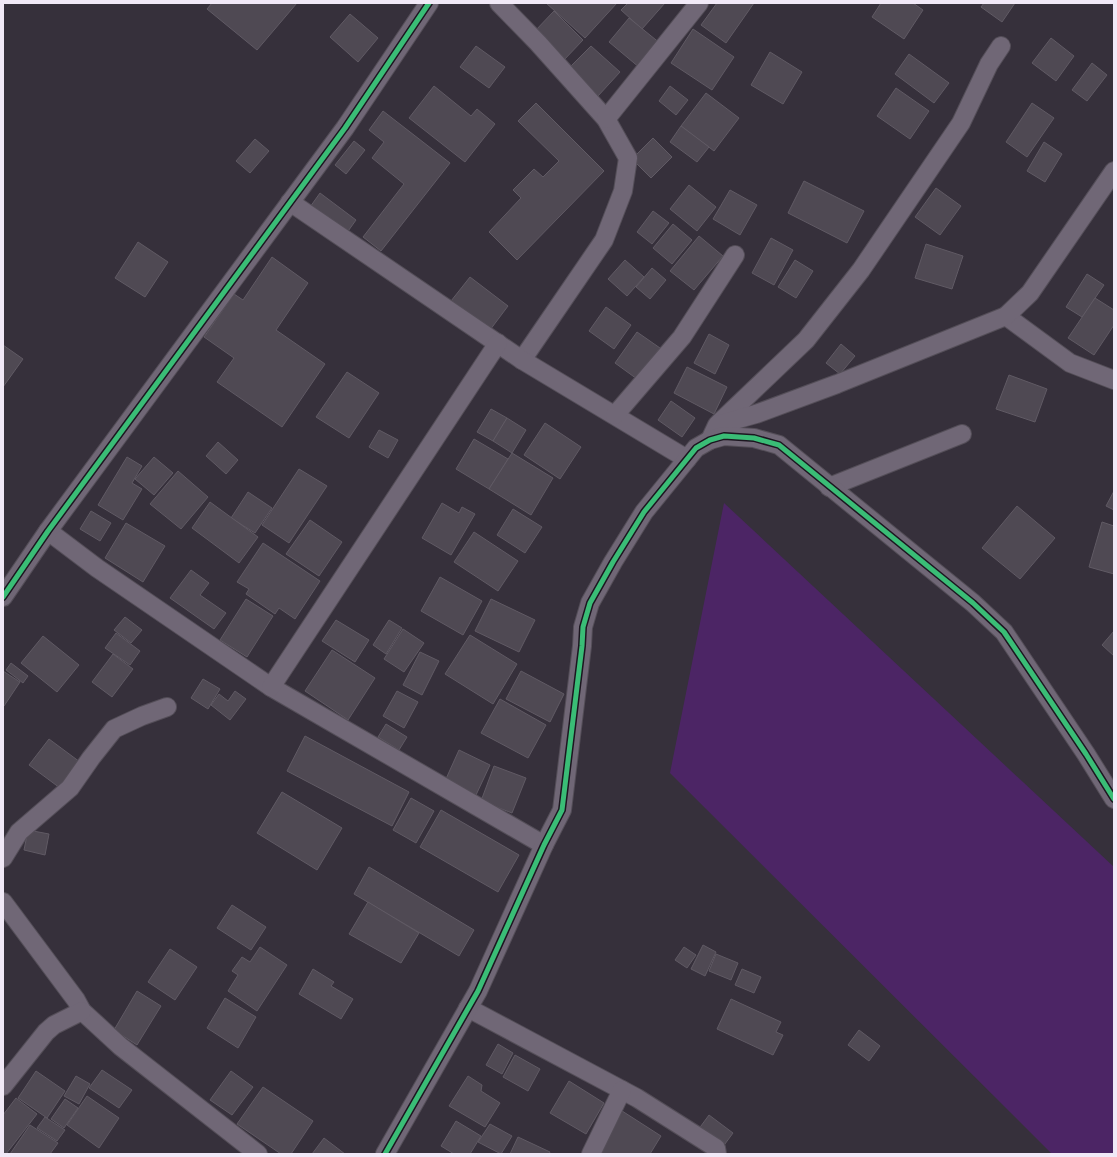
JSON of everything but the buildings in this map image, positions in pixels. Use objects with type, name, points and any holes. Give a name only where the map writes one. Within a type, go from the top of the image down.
[{"type":"street","points":[[3,597],[48,531],[345,128],[429,3]]},
{"type":"street","points":[[499,3],[538,43],[606,119],[628,158],[623,191],[604,240],[522,360]]},
{"type":"street","points":[[606,119],[699,3]]},
{"type":"street","points":[[385,1154],[478,992],[544,845],[562,810],[578,684],[583,627],[590,603],[633,529],[687,459],[696,448],[806,340],[861,270],[961,123],[989,64],[1001,46]]},
{"type":"street","points":[[713,432],[1006,316],[1030,293],[1114,171]]},
{"type":"street","points":[[290,202],[522,360],[687,459]]},
{"type":"street","points":[[615,416],[682,337],[735,255]]},
{"type":"street","points":[[1006,316],[1070,363],[1114,380]]},
{"type":"street","points":[[271,687],[498,343]]},
{"type":"street","points":[[713,432],[724,436],[754,438],[779,445],[967,598],[1004,632],[1086,754],[1114,799]]},
{"type":"street","points":[[829,487],[962,434]]},
{"type":"street","points":[[48,531],[97,568],[271,687],[544,845]]},
{"type":"street","points":[[3,858],[19,832],[70,788],[90,758],[114,728],[167,707]]},
{"type":"street","points":[[3,902],[14,919],[76,1000],[82,1011],[120,1046],[258,1154]]},
{"type":"street","points":[[468,1008],[622,1090],[705,1140],[716,1148],[717,1154]]},
{"type":"street","points":[[3,1086],[46,1032],[54,1025],[82,1011]]},
{"type":"street","points":[[591,1154],[622,1090]]},
{"type":"shaded area","points":[[724,503],[1114,867],[1114,1154],[1052,1154],[670,773]]},
{"type":"cycle path","points":[[3,597],[48,531],[345,128],[429,3]]},
{"type":"cycle path","points":[[385,1154],[478,991],[544,845],[562,810],[583,627],[590,603],[644,512],[696,448],[710,440],[724,436],[754,438],[779,445],[973,603],[1004,632],[1086,754],[1114,799]]}]
